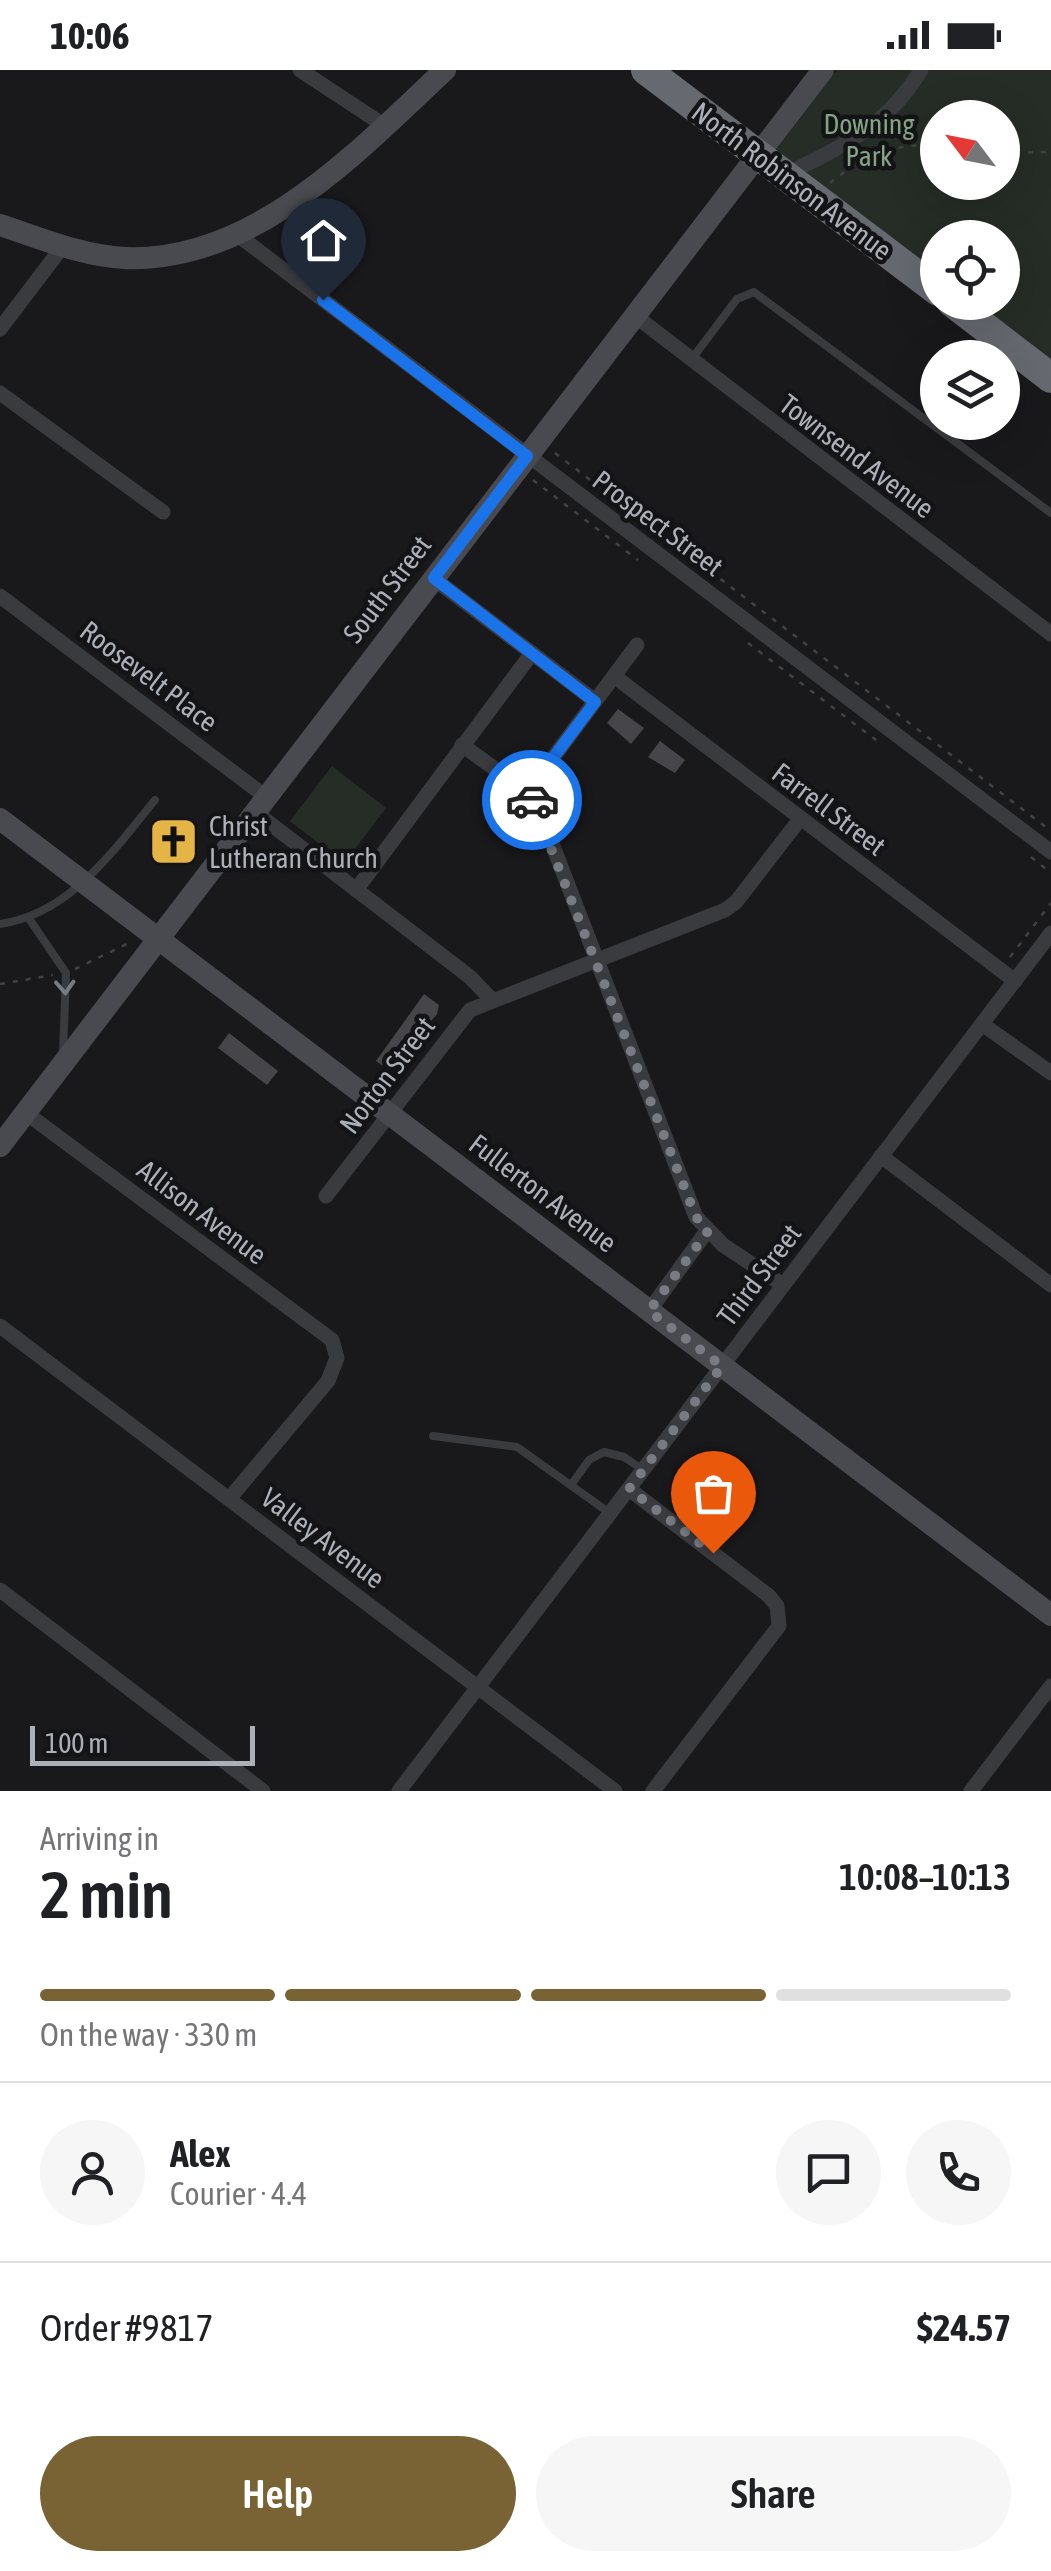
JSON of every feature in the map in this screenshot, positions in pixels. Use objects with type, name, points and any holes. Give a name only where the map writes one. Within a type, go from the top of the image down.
[{"type":"highway","name":"North Robinson Avenue","points":[[646,70],[920,277]]},
{"type":"highway","points":[[975,320],[1051,378]]},
{"type":"street","points":[[300,70],[386,126]]},
{"type":"street","points":[[0,225],[98,255],[176,255],[235,233],[300,196],[386,126],[445,70]]},
{"type":"street","name":"South Street","points":[[0,1146],[822,70]]},
{"type":"street","points":[[784,175],[884,118],[901,102],[921,70]]},
{"type":"street","name":"Prospect Street","points":[[235,233],[1051,852]]},
{"type":"street","points":[[0,330],[64,246]]},
{"type":"street","name":"Townsend Avenue","points":[[634,315],[1051,634]]},
{"type":"street","points":[[0,393],[163,512]]},
{"type":"street","points":[[434,578],[595,702]]},
{"type":"street","name":"Roosevelt Place","points":[[0,596],[261,804],[356,890],[470,977],[492,1000]]},
{"type":"street","points":[[526,794],[637,645]]},
{"type":"street","points":[[356,890],[532,653]]},
{"type":"street","name":"Farrell Street","points":[[614,676],[1015,980]]},
{"type":"street","points":[[462,745],[526,794],[541,816],[696,1217],[708,1231],[783,1285]]},
{"type":"street","name":"Fullerton Avenue","points":[[0,818],[1051,1615]]},
{"type":"street","name":"Norton Street","points":[[326,1196],[461,1018],[492,1000],[725,910],[736,902],[800,819]]},
{"type":"street","name":"Third Street","points":[[399,1791],[1051,933]]},
{"type":"street","points":[[982,1024],[1051,1074]]},
{"type":"street","name":"Allison Avenue","points":[[26,1112],[332,1340],[338,1358],[328,1382],[230,1499]]},
{"type":"street","points":[[881,1156],[1051,1285]]},
{"type":"street","points":[[649,1311],[708,1231]]},
{"type":"street","name":"Valley Avenue","points":[[0,1326],[615,1791]]},
{"type":"street","points":[[629,1489],[770,1596],[777,1606],[779,1626],[654,1791]]},
{"type":"street","points":[[0,1590],[263,1791]]},
{"type":"street","points":[[971,1791],[1051,1686]]},
{"type":"lane","points":[[691,360],[737,298],[754,292],[1051,513]]},
{"type":"lane","points":[[0,924],[30,920],[84,882],[154,800]]},
{"type":"lane","points":[[30,920],[66,973],[62,1065]]},
{"type":"lane","points":[[432,1436],[516,1448],[611,1514]]},
{"type":"lane","points":[[572,1485],[588,1460],[604,1452],[624,1456],[644,1470]]},
{"type":"path","points":[[813,196],[874,153],[920,145]]},
{"type":"path","points":[[1020,153],[1051,152]]},
{"type":"path","points":[[553,451],[1051,831]]},
{"type":"path","points":[[1009,958],[1051,902]]},
{"type":"green space","name":"Downing Park","points":[[837,70],[1051,70],[1051,364],[992,320],[1020,320],[1020,220],[920,220],[920,265],[778,157],[777,149]]},
{"type":"green space","points":[[332,766],[386,808],[344,863],[290,821]]},
{"type":"building","points":[[618,709],[644,728],[631,744],[607,723]]},
{"type":"building","points":[[660,741],[685,760],[675,773],[648,757]]},
{"type":"building","points":[[424,994],[439,1005],[437,1014],[389,1070],[376,1061]]},
{"type":"building","points":[[229,1033],[278,1071],[267,1085],[218,1048]]},
{"type":"way so far","points":[[532,800],[696,1217],[708,1231],[649,1311],[722,1366],[629,1489],[713,1553]]},
{"type":"place","name":"Christ Lutheran Church","points":[[174,842]]},
{"type":"route","points":[[323,300],[527,456],[434,578],[595,702],[526,794],[532,800]]}]
